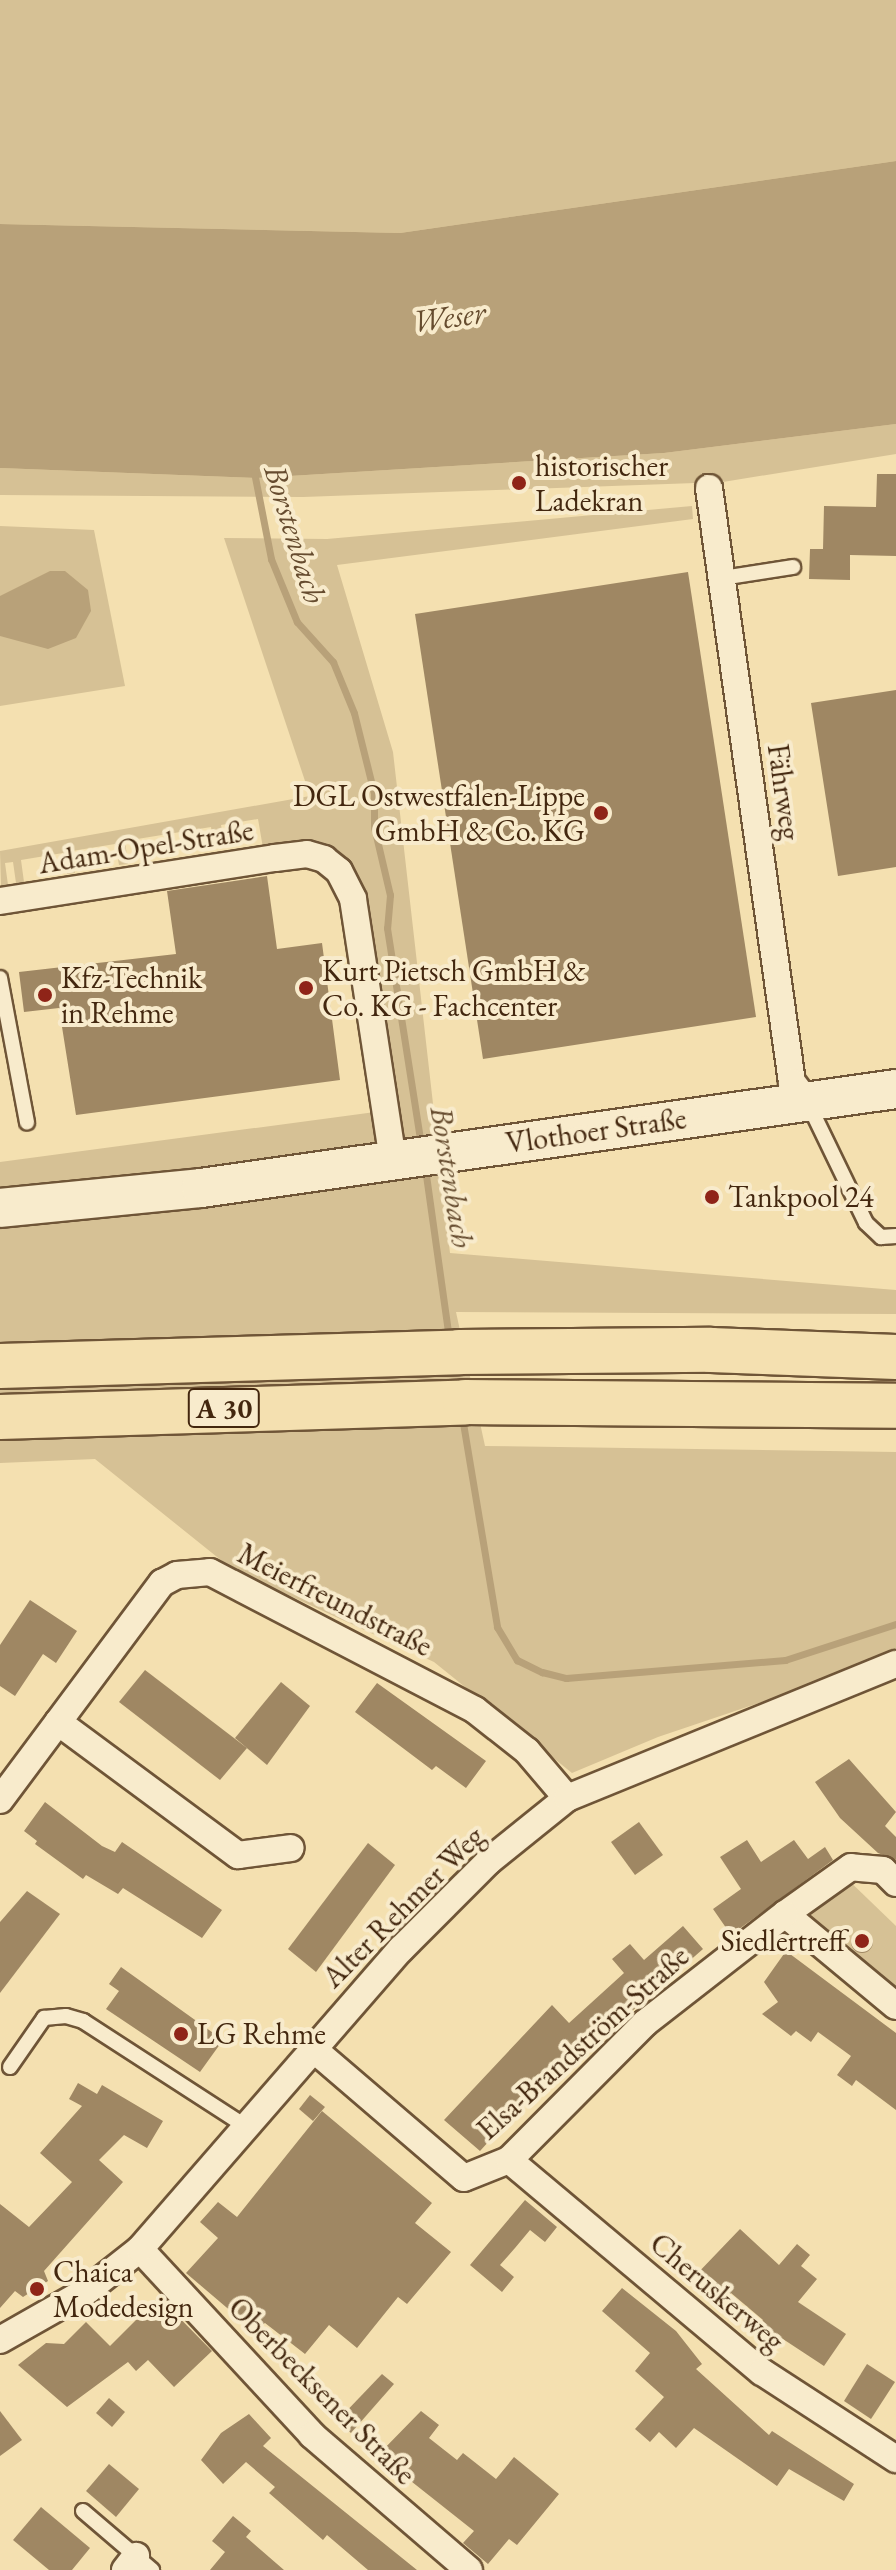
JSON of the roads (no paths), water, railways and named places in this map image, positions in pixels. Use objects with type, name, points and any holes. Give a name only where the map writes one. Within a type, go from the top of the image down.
[{"type":"highway","name":"A 30","points":[[0,1366],[450,1352],[711,1350],[896,1357]]},
{"type":"highway","name":"A 30","points":[[0,1417],[457,1402],[896,1406]]},
{"type":"main road","name":"Vlothoer Straße","points":[[0,1208],[201,1188],[896,1089]]},
{"type":"main road","name":"Vlothoer Straße","points":[[0,1233],[85,1220],[201,1188]]},
{"type":"street","name":"Fährweg","points":[[709,488],[792,1082],[807,1102]]},
{"type":"street","name":"Adam-Opel-Straße","points":[[0,901],[31,905],[275,858],[307,854],[324,859],[339,871],[353,899],[393,1159]]},
{"type":"street","name":"Meierfreundstraße","points":[[0,1800],[162,1583],[177,1575],[210,1572],[475,1710],[527,1751],[567,1798]]},
{"type":"street","name":"Alter Rehmer Weg","points":[[0,2340],[88,2290],[140,2249],[311,2047],[489,1861],[567,1798],[896,1664]]},
{"type":"street","points":[[58,1722],[238,1855],[291,1848]]},
{"type":"street","name":"Elsa-Brandström-Straße","points":[[311,2047],[464,2178],[509,2160],[645,2023],[851,1867],[883,1870],[896,1883]]},
{"type":"street","points":[[785,1914],[896,2006]]},
{"type":"street","name":"Cheruskerweg","points":[[509,2160],[762,2372],[896,2459]]},
{"type":"street","name":"Oberbecksener Straße","points":[[140,2249],[312,2435],[469,2570]]},
{"type":"lane","points":[[722,578],[793,567]]},
{"type":"lane","points":[[0,978],[27,1122]]},
{"type":"lane","points":[[807,1102],[866,1223],[881,1237],[896,1236]]},
{"type":"lane","points":[[10,2067],[44,2018],[66,2016],[83,2021],[244,2125]]},
{"type":"lane","points":[[83,2511],[138,2565]]},
{"type":"water","name":"Weser","points":[[896,161],[896,424],[664,453],[257,478],[0,468],[0,224],[400,233]]},
{"type":"water","points":[[50,571],[65,571],[88,590],[91,611],[76,638],[48,649],[0,636],[0,596]]},
{"type":"waterway","name":"Borstenbach","points":[[254,472],[271,559],[297,622],[333,662],[354,713],[374,793],[374,827],[390,895],[387,928],[421,1144]]},
{"type":"waterway","name":"Borstenbach","points":[[425,1168],[449,1338]]},
{"type":"waterway","name":"Borstenbach","points":[[462,1417],[497,1627],[517,1660],[542,1672],[566,1678],[785,1660],[896,1624]]},
{"type":"place","name":"historischer Ladekran","points":[[519,483]]},
{"type":"place","name":"DGL Ostwestfalen-Lippe GmbH & Co. KG","points":[[601,813]]},
{"type":"place","name":"Kurt Pietsch GmbH & Co. KG - Fachcenter","points":[[306,988]]},
{"type":"place","name":"Kfz-Technik in Rehme","points":[[45,995]]},
{"type":"place","name":"Tankpool 24","points":[[712,1197]]},
{"type":"place","name":"Siedlertreff","points":[[862,1941]]},
{"type":"place","name":"LG Rehme","points":[[181,2034]]},
{"type":"place","name":"Chaica Modedesign","points":[[37,2289]]}]
